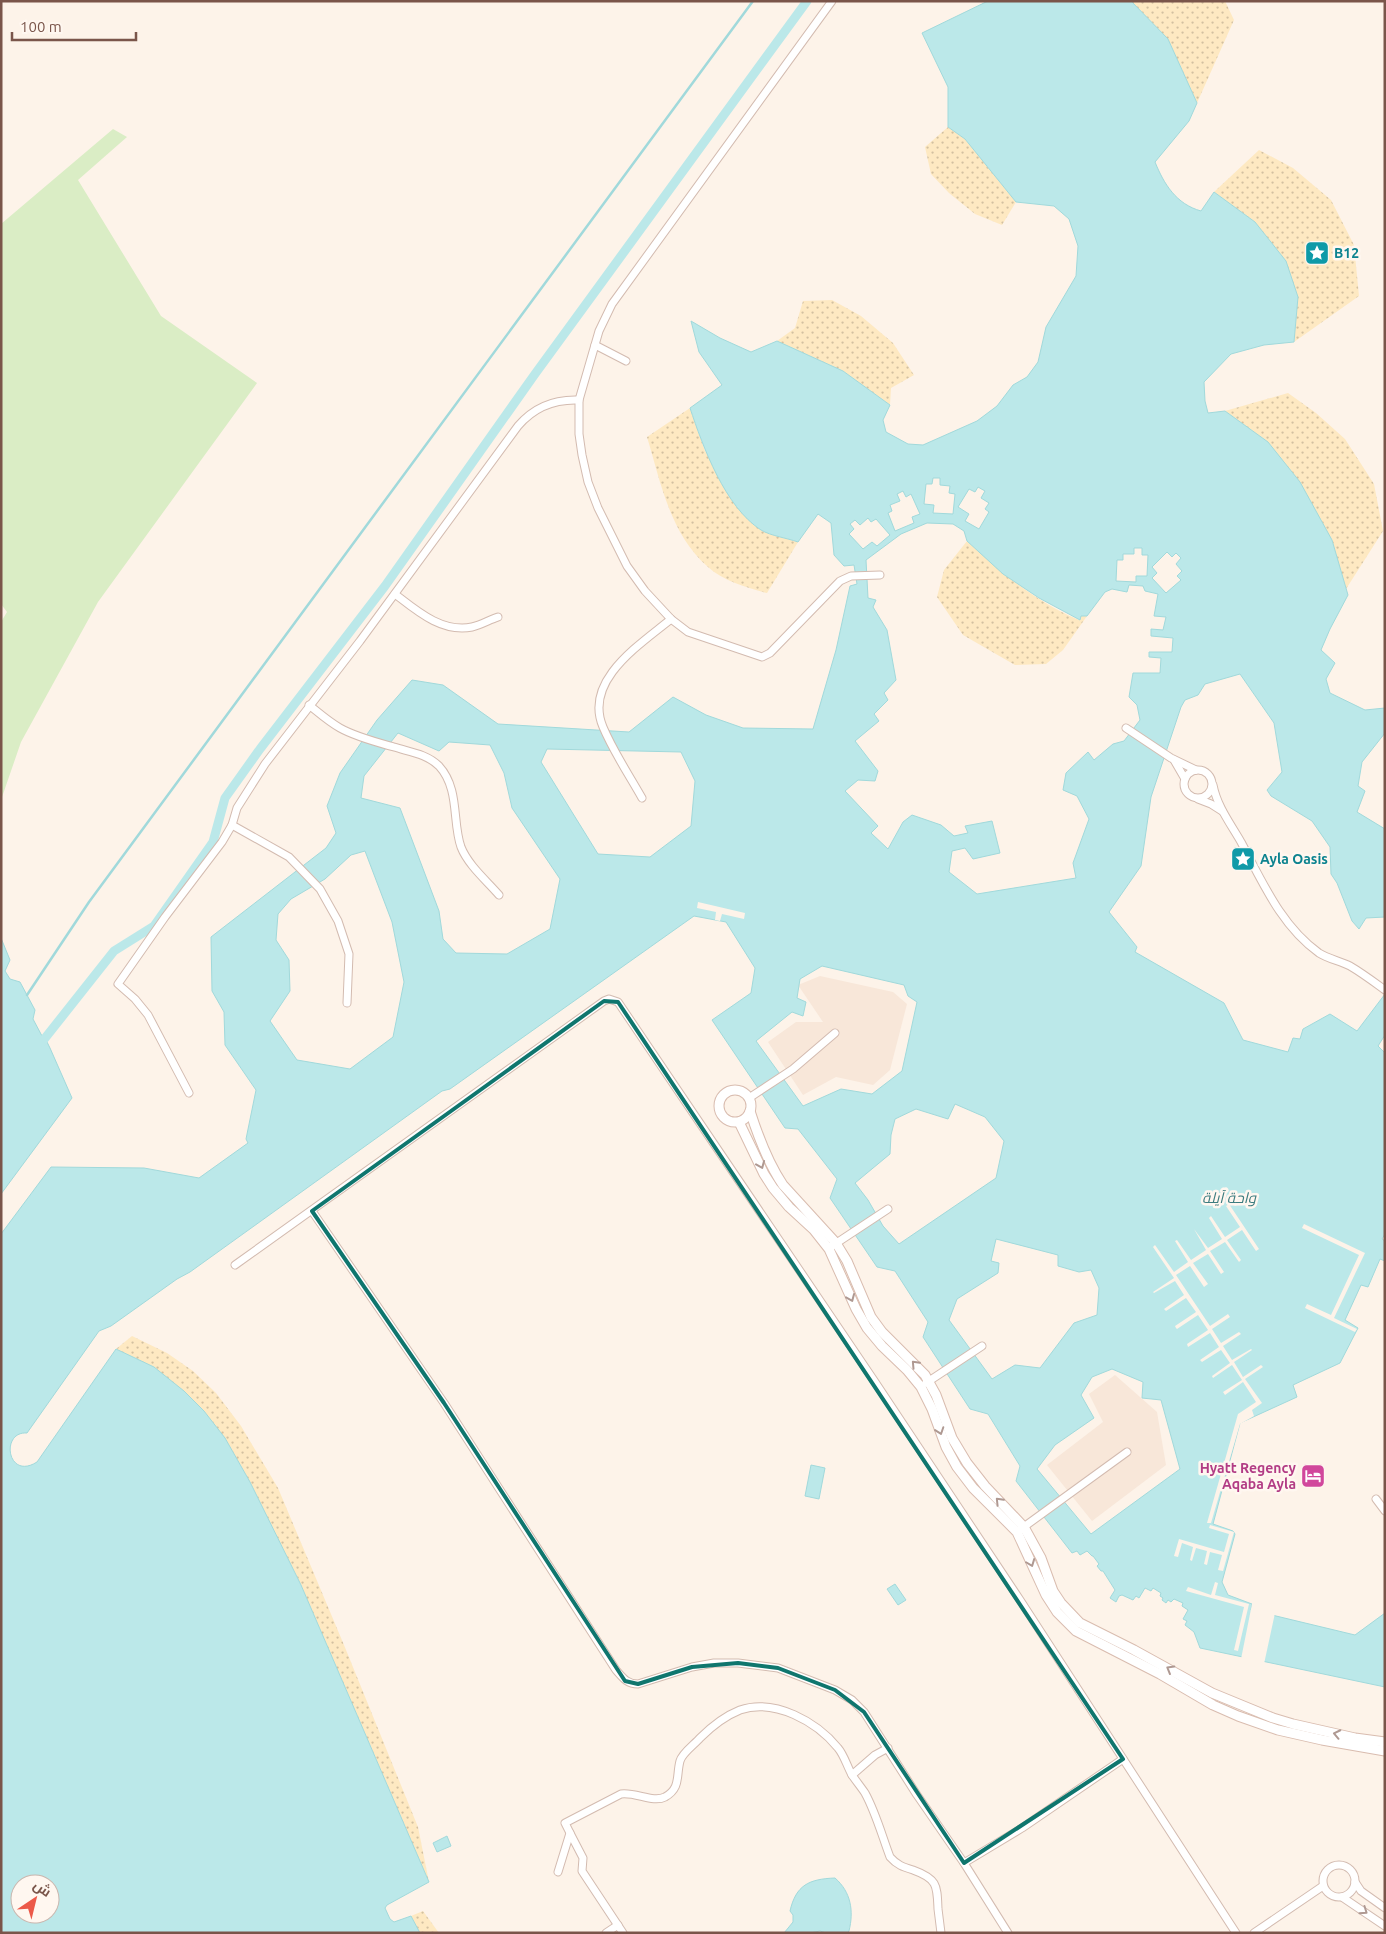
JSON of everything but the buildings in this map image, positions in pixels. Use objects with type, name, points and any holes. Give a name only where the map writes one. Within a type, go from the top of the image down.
[{"type":"street","points":[[832,1],[619,292],[605,316],[579,400],[579,434],[588,482],[598,508],[627,566],[645,591],[671,619],[688,632],[762,657],[770,652],[840,581],[852,576],[880,575]]},
{"type":"street","points":[[595,345],[626,361]]},
{"type":"street","points":[[189,1093],[148,1015],[135,999],[118,984],[222,842],[232,825],[237,808],[250,786],[523,420],[533,411],[550,403],[579,400]]},
{"type":"street","points":[[395,594],[431,620],[448,626],[472,627],[498,617]]},
{"type":"street","points":[[642,798],[602,726],[600,700],[605,682],[624,658],[671,619]]},
{"type":"street","points":[[309,705],[340,728],[362,737],[420,754],[440,768],[451,789],[462,847],[471,862],[499,895]]},
{"type":"street","points":[[1126,728],[1173,759],[1196,770],[1208,773],[1222,812],[1272,901],[1301,938],[1320,954],[1351,966],[1385,990]]},
{"type":"street","points":[[1173,759],[1185,779],[1185,789],[1188,793],[1211,804],[1222,812]]},
{"type":"street","points":[[1185,779],[1187,775],[1196,770]]},
{"type":"street","points":[[1196,798],[1207,795],[1213,785]]},
{"type":"street","points":[[232,825],[289,857],[320,889],[338,921],[348,954],[346,1003]]},
{"type":"street","points":[[235,1265],[604,1001],[609,999],[618,1002],[875,1382],[1236,1933]]},
{"type":"street","points":[[749,1098],[793,1069],[835,1032]]},
{"type":"street","points":[[735,1090],[746,1094],[749,1098],[751,1102],[750,1111],[748,1116],[739,1122],[729,1121],[721,1113],[719,1102],[725,1093],[735,1090]]},
{"type":"street","points":[[750,1111],[776,1174],[783,1185],[840,1241],[871,1317],[882,1332],[917,1366],[924,1384]]},
{"type":"street","points":[[739,1122],[764,1174],[773,1188],[814,1230],[829,1249],[856,1309],[868,1328],[882,1346],[936,1395],[952,1438],[967,1464],[1041,1558],[1053,1591],[1061,1603],[1080,1623],[1212,1693],[1286,1722],[1356,1738],[1385,1742]]},
{"type":"street","points":[[829,1249],[888,1209]]},
{"type":"street","points":[[312,1211],[444,1403],[616,1670],[625,1681],[638,1684],[692,1667],[714,1663],[738,1663],[778,1668],[835,1690],[852,1700],[864,1712],[1008,1933]]},
{"type":"street","points":[[924,1384],[982,1346]]},
{"type":"street","points":[[1020,1529],[1070,1495],[1127,1452]]},
{"type":"street","points":[[1376,1499],[1385,1511]]},
{"type":"street","points":[[1020,1529],[1046,1595],[1057,1612],[1076,1631],[1238,1716],[1278,1730],[1331,1742],[1385,1751]]},
{"type":"street","points":[[1188,1691],[1193,1682]]},
{"type":"street","points":[[623,1933],[582,1870],[583,1858],[565,1823],[621,1794],[630,1793],[653,1799],[663,1798],[672,1792],[678,1783],[680,1759],[712,1728],[741,1710],[757,1707],[791,1713],[820,1731],[839,1748],[852,1775],[865,1793],[890,1857],[896,1865],[928,1877],[936,1884],[939,1896],[938,1909],[941,1933]]},
{"type":"street","points":[[852,1775],[874,1755],[888,1748]]},
{"type":"street","points":[[964,1863],[1022,1828],[1123,1759]]},
{"type":"street","points":[[558,1872],[570,1833]]},
{"type":"street","points":[[1355,1882],[1351,1892],[1337,1898],[1328,1894],[1323,1886],[1324,1874],[1331,1866],[1348,1867],[1361,1891],[1385,1908]]},
{"type":"street","points":[[1254,1933],[1323,1886]]},
{"type":"street","points":[[1342,1897],[1385,1926]]},
{"type":"street","points":[[606,1933],[618,1925]]},
{"type":"highlighted area","points":[[604,1001],[618,1002],[1123,1759],[964,1863],[864,1712],[835,1690],[778,1668],[738,1663],[692,1667],[638,1684],[625,1681],[444,1403],[312,1211]]},
{"type":"shaded area","points":[[820,976],[893,992],[907,1004],[890,1070],[873,1085],[836,1077],[803,1095],[768,1042],[796,1022],[823,1022],[798,985]]},
{"type":"shaded area","points":[[1115,1375],[1157,1412],[1166,1465],[1092,1521],[1047,1465],[1103,1422],[1089,1394]]},
{"type":"green space","points":[[113,129],[127,137],[78,180],[161,316],[257,383],[98,602],[21,742],[1,800],[1,622],[7,612],[1,604],[1,224]]},
{"type":"sand","points":[[1131,1],[1225,1],[1234,20],[1197,103],[1168,39]]},
{"type":"sand","points":[[948,127],[965,139],[1016,202],[1002,225],[975,214],[949,193],[931,174],[925,147]]},
{"type":"sand","name":"B12","points":[[1259,150],[1293,168],[1331,200],[1354,245],[1359,296],[1294,342],[1298,297],[1255,222],[1214,192]]},
{"type":"sand","points":[[832,300],[861,316],[893,343],[914,375],[891,388],[890,405],[843,371],[777,341],[795,328],[803,301]]},
{"type":"sand","points":[[1288,393],[1316,413],[1345,439],[1374,484],[1383,531],[1346,589],[1332,540],[1268,442],[1225,411]]},
{"type":"sand","points":[[690,408],[705,451],[762,531],[798,542],[767,593],[728,580],[708,567],[684,539],[669,507],[662,490],[647,437]]},
{"type":"sand","points":[[967,541],[1006,575],[1048,604],[1079,620],[1081,616],[1087,616],[1063,650],[1046,664],[1015,665],[963,635],[937,597],[944,570]]},
{"type":"sand","points":[[132,1336],[167,1353],[193,1371],[216,1393],[241,1426],[278,1488],[418,1827],[429,1882],[301,1585],[250,1482],[225,1438],[204,1411],[154,1367],[116,1349]]},
{"type":"sand","points":[[423,1911],[439,1933],[420,1933],[411,1916]]},
{"type":"water","name":"واحة آيلة","points":[[988,1],[1131,1],[1168,39],[1197,103],[1189,121],[1155,162],[1162,178],[1178,198],[1192,208],[1201,211],[1214,192],[1255,222],[1286,261],[1298,297],[1294,342],[1264,345],[1231,354],[1204,382],[1205,401],[1208,413],[1225,411],[1268,442],[1300,482],[1332,540],[1348,595],[1321,650],[1335,663],[1326,679],[1330,693],[1365,710],[1385,708],[1385,733],[1362,762],[1358,786],[1365,791],[1357,812],[1385,829],[1385,917],[1366,918],[1359,929],[1352,921],[1337,883],[1331,874],[1330,847],[1312,821],[1271,796],[1267,790],[1282,772],[1274,723],[1240,674],[1205,684],[1198,695],[1185,700],[1181,707],[1151,797],[1141,866],[1109,912],[1137,947],[1135,952],[1224,1003],[1243,1040],[1288,1052],[1293,1038],[1300,1039],[1303,1029],[1330,1014],[1357,1031],[1385,994],[1385,1035],[1378,1046],[1385,1053],[1385,1234],[1382,1239],[1385,1241],[1385,1261],[1380,1259],[1368,1287],[1361,1285],[1345,1320],[1358,1328],[1340,1363],[1293,1385],[1297,1397],[1240,1423],[1213,1524],[1233,1531],[1235,1534],[1222,1582],[1228,1595],[1252,1604],[1251,1610],[1355,1635],[1385,1613],[1385,1687],[1200,1648],[1194,1632],[1185,1625],[1187,1621],[1183,1619],[1188,1610],[1182,1606],[1183,1603],[1174,1599],[1171,1602],[1168,1600],[1166,1603],[1160,1596],[1161,1593],[1153,1588],[1151,1591],[1145,1588],[1139,1598],[1136,1596],[1133,1600],[1122,1595],[1119,1596],[1116,1602],[1110,1598],[1115,1590],[1103,1571],[1097,1566],[1099,1564],[1093,1556],[1087,1551],[1080,1555],[1077,1551],[1072,1553],[1016,1481],[1020,1466],[988,1414],[970,1409],[923,1337],[928,1322],[895,1271],[877,1267],[830,1198],[837,1179],[798,1129],[785,1128],[712,1020],[751,993],[755,968],[726,922],[694,916],[450,1089],[442,1091],[190,1272],[177,1279],[111,1326],[99,1331],[27,1433],[18,1434],[10,1446],[14,1461],[19,1465],[27,1466],[37,1462],[116,1349],[154,1367],[184,1391],[204,1411],[225,1438],[250,1482],[301,1585],[429,1882],[387,1905],[385,1908],[390,1919],[394,1922],[411,1916],[420,1933],[1,1933],[1,1234],[51,1167],[144,1168],[199,1178],[248,1143],[246,1139],[256,1090],[225,1045],[224,1012],[212,991],[211,937],[326,848],[336,833],[327,806],[340,773],[377,720],[412,680],[443,685],[498,724],[629,732],[673,697],[706,715],[743,728],[813,729],[836,650],[850,586],[857,584],[854,565],[844,566],[834,555],[831,523],[818,514],[798,542],[761,530],[748,520],[726,492],[709,458],[690,408],[722,385],[699,352],[691,321],[720,338],[751,352],[777,341],[843,371],[890,405],[883,420],[886,432],[908,444],[923,445],[977,421],[997,406],[1013,385],[1027,377],[1038,362],[1046,327],[1076,276],[1078,246],[1069,219],[1054,206],[1016,202],[965,139],[948,127],[948,87],[922,33]],"holes":[[[933,478],[940,478],[940,485],[950,486],[949,493],[955,494],[953,514],[933,513],[934,505],[924,504],[926,484],[932,484]],[[978,487],[985,491],[981,498],[989,503],[985,509],[989,512],[979,529],[965,521],[969,514],[958,507],[969,489],[975,492]],[[903,491],[906,497],[911,494],[920,514],[912,517],[914,523],[895,531],[888,513],[892,511],[890,505],[900,501],[897,494]],[[868,518],[871,522],[876,519],[890,535],[877,546],[872,542],[863,549],[849,534],[854,529],[850,524],[855,520],[860,525]],[[927,523],[953,524],[964,531],[967,541],[1003,574],[1039,598],[1080,620],[1081,616],[1087,616],[1105,592],[1112,589],[1127,592],[1129,585],[1143,586],[1145,591],[1158,594],[1154,616],[1166,617],[1163,630],[1151,629],[1151,636],[1173,638],[1172,652],[1149,652],[1149,657],[1161,658],[1160,673],[1133,673],[1129,697],[1137,705],[1140,720],[1124,741],[1113,744],[1094,760],[1088,752],[1066,773],[1063,790],[1077,796],[1089,819],[1073,863],[1076,878],[977,894],[949,872],[952,851],[965,848],[973,859],[1000,853],[992,821],[965,826],[968,833],[954,836],[941,825],[912,815],[903,822],[888,849],[871,833],[878,826],[845,791],[858,780],[875,781],[878,771],[855,741],[879,721],[874,714],[888,700],[884,693],[896,680],[887,630],[873,607],[876,600],[868,598],[866,560],[901,534]],[[1134,548],[1142,548],[1142,555],[1148,555],[1147,576],[1136,576],[1136,582],[1116,581],[1117,560],[1123,560],[1123,554],[1134,554]],[[1167,552],[1172,557],[1176,553],[1181,558],[1176,564],[1182,571],[1177,576],[1181,580],[1166,593],[1152,578],[1157,573],[1152,567]],[[398,733],[439,751],[449,742],[490,745],[504,773],[512,808],[560,879],[550,929],[507,954],[456,953],[443,939],[439,911],[400,808],[361,798],[364,776]],[[547,749],[681,752],[695,781],[691,826],[650,857],[598,854],[541,762]],[[365,851],[392,922],[404,982],[393,1037],[350,1069],[297,1060],[270,1021],[290,991],[289,960],[276,940],[278,914],[291,899],[325,879],[351,855]],[[822,966],[904,985],[908,996],[917,1002],[902,1071],[872,1094],[841,1089],[803,1106],[756,1041],[792,1012],[803,1016],[806,1002],[797,998],[800,979]],[[955,1104],[985,1117],[1004,1141],[996,1178],[899,1244],[883,1226],[868,1200],[855,1183],[890,1154],[891,1135],[895,1119],[916,1109],[948,1119]],[[996,1239],[1058,1255],[1058,1266],[1079,1272],[1091,1270],[1099,1288],[1097,1315],[1074,1323],[1040,1368],[1015,1365],[992,1379],[949,1320],[957,1299],[998,1273],[999,1263],[991,1261]],[[1112,1369],[1143,1382],[1142,1398],[1161,1400],[1180,1469],[1091,1534],[1037,1469],[1055,1445],[1094,1418],[1081,1395],[1092,1377]]]},
{"type":"water","points":[[1,938],[10,960],[5,971],[10,979],[20,982],[35,1010],[33,1019],[42,1036],[40,1040],[44,1045],[47,1042],[72,1098],[1,1194]]},
{"type":"water","points":[[811,1465],[825,1468],[819,1499],[805,1496]]},
{"type":"water","points":[[895,1584],[906,1600],[898,1605],[887,1589]]},
{"type":"water","points":[[447,1836],[451,1846],[437,1852],[433,1843]]},
{"type":"water","points":[[835,1878],[845,1889],[850,1902],[849,1931],[847,1933],[826,1933],[820,1931],[784,1933],[793,1922],[793,1915],[790,1911],[800,1889],[811,1882]]},
{"type":"pier","points":[[698,902],[745,913],[744,919],[722,914],[720,921],[715,920],[716,912],[697,908]]},
{"type":"pier","points":[[1229,1204],[1259,1249],[1256,1251],[1242,1230],[1227,1240],[1241,1260],[1239,1262],[1225,1242],[1210,1251],[1224,1272],[1221,1274],[1208,1254],[1193,1263],[1208,1284],[1204,1287],[1190,1266],[1176,1275],[1210,1326],[1228,1314],[1230,1317],[1212,1329],[1221,1343],[1239,1332],[1241,1334],[1223,1346],[1232,1360],[1252,1350],[1234,1362],[1243,1377],[1261,1365],[1263,1367],[1245,1379],[1262,1403],[1252,1410],[1254,1416],[1240,1424],[1211,1523],[1207,1523],[1238,1414],[1256,1402],[1243,1382],[1225,1395],[1223,1392],[1242,1380],[1232,1365],[1213,1378],[1212,1376],[1230,1363],[1221,1350],[1202,1362],[1200,1360],[1219,1347],[1210,1333],[1188,1347],[1187,1344],[1208,1330],[1198,1315],[1176,1328],[1175,1326],[1196,1312],[1186,1298],[1166,1311],[1164,1309],[1184,1295],[1175,1281],[1153,1292],[1174,1278],[1153,1247],[1155,1245],[1174,1272],[1188,1262],[1175,1241],[1177,1240],[1191,1260],[1206,1250],[1194,1229],[1208,1248],[1222,1239],[1209,1218],[1211,1216],[1225,1237],[1240,1227],[1226,1206]]},
{"type":"pier","points":[[1304,1224],[1365,1253],[1334,1318],[1357,1329],[1355,1332],[1305,1308],[1307,1304],[1331,1315],[1359,1255],[1302,1228]]},
{"type":"pier","points":[[1210,1525],[1234,1532],[1223,1571],[1218,1570],[1222,1555],[1210,1552],[1207,1565],[1204,1564],[1207,1551],[1196,1548],[1192,1561],[1190,1560],[1193,1547],[1182,1543],[1178,1557],[1174,1556],[1179,1539],[1224,1552],[1229,1534],[1209,1528]]},
{"type":"pier","points":[[1215,1582],[1218,1583],[1215,1595],[1249,1604],[1238,1651],[1234,1650],[1244,1607],[1186,1591],[1188,1587],[1211,1595]]},
{"type":"pier","points":[[1252,1604],[1255,1604],[1254,1609],[1275,1613],[1264,1664],[1241,1659]]},
{"type":"waterway","points":[[27,995],[89,902],[753,1]]},
{"type":"waterway","points":[[42,1042],[114,951],[154,926],[213,842],[225,798],[260,749],[385,586],[535,374],[807,1]]},
{"type":"place","name":"B12","points":[[1317,253]]},
{"type":"place","name":"Ayla Oasis","points":[[1243,859]]},
{"type":"place","name":"Hyatt Regency Aqaba Ayla","points":[[1313,1476]]}]
